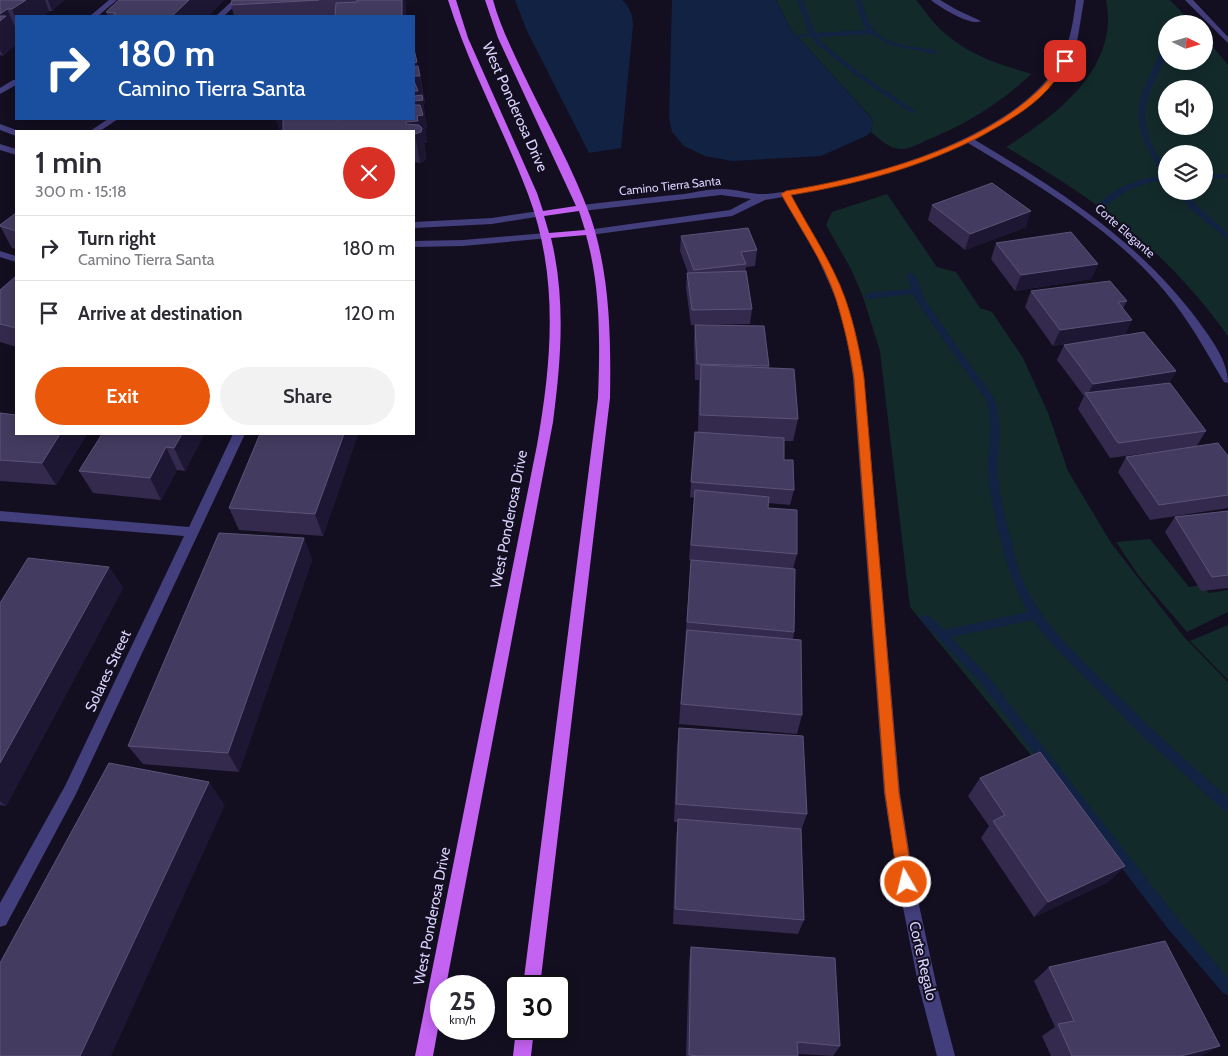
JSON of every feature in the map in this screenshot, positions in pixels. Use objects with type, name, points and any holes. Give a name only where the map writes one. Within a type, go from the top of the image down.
[{"type":"main road","name":"West Ponderosa Drive","points":[[424,1056],[552,394],[556,347],[556,303],[546,236],[532,193],[464,38],[452,0]]},
{"type":"main road","name":"West Ponderosa Drive","points":[[489,0],[500,32],[582,208],[590,232],[604,308],[606,351],[604,398],[531,975]]},
{"type":"main road","points":[[539,214],[582,208]]},
{"type":"main road","points":[[546,236],[590,232]]},
{"type":"main road","points":[[522,1056],[524,1040]]},
{"type":"street","points":[[95,15],[113,0]]},
{"type":"street","points":[[221,15],[237,0]]},
{"type":"street","points":[[935,0],[954,12],[977,21]]},
{"type":"street","name":"Camino Tierra Santa","points":[[582,208],[722,192],[761,198],[836,185],[877,175],[948,150],[1004,120],[1027,104],[1060,70],[1077,35],[1080,0]]},
{"type":"street","points":[[1188,0],[1228,41]]},
{"type":"street","points":[[0,92],[15,83]]},
{"type":"street","points":[[96,130],[112,120]]},
{"type":"street","points":[[0,127],[15,132]]},
{"type":"street","name":"Corte Elegante","points":[[969,140],[1067,199],[1099,223],[1141,259],[1187,312],[1207,341],[1228,379]]},
{"type":"street","points":[[0,147],[15,152]]},
{"type":"street","name":"Corte Regalo","points":[[786,194],[830,274],[843,307],[855,351],[859,378],[892,793],[906,882],[927,983],[946,1056]]},
{"type":"street","name":"Camino Tierra Santa","points":[[590,232],[732,213],[761,198]]},
{"type":"street","points":[[415,225],[492,221],[539,214]]},
{"type":"street","points":[[415,244],[463,243],[546,236]]},
{"type":"street","points":[[0,254],[15,259]]},
{"type":"street","name":"Solares Street","points":[[0,919],[70,791],[238,435]]},
{"type":"street","points":[[0,516],[192,532]]},
{"type":"green space","points":[[776,0],[916,0],[938,27],[966,49],[987,59],[1031,74],[1007,95],[968,121],[913,147],[903,149],[892,147],[871,132],[873,120],[790,28]]},
{"type":"green space","points":[[1106,0],[1170,0],[1184,15],[1158,15],[1158,70],[1213,70],[1213,47],[1228,65],[1228,336],[1179,277],[1128,229],[1071,187],[1006,147],[1045,121],[1063,105],[1094,68],[1103,47],[1108,25]]},
{"type":"green space","points":[[887,194],[937,267],[956,272],[980,308],[992,312],[1023,358],[1048,413],[1068,471],[1111,543],[1184,637],[1228,682],[1228,996],[910,607],[880,351],[863,297],[852,271],[826,225],[832,212]]},
{"type":"green space","points":[[1150,539],[1189,587],[1201,585],[1209,593],[1228,590],[1228,612],[1187,632],[1139,576],[1116,542]]},
{"type":"green space","points":[[1228,625],[1228,680],[1190,641]]},
{"type":"water","points":[[515,0],[622,0],[627,5],[632,15],[633,26],[621,148],[589,153],[526,29]]},
{"type":"water","points":[[672,0],[776,0],[790,28],[873,120],[871,132],[821,156],[732,161],[705,156],[684,146],[672,132],[669,118]]},
{"type":"building","points":[[0,0],[26,0],[0,14]]},
{"type":"building","points":[[119,0],[189,0],[173,15],[113,15],[116,13],[106,12]]},
{"type":"building","points":[[232,0],[319,0],[231,5]]},
{"type":"building","points":[[357,0],[402,0],[402,15],[335,15],[336,3],[357,2]]},
{"type":"building","points":[[418,66],[420,76],[415,76],[415,67]]},
{"type":"building","points":[[422,95],[423,100],[415,101],[415,96]]},
{"type":"building","points":[[415,105],[420,105],[423,115],[417,116],[418,121],[406,122],[406,124],[419,125],[422,128],[421,132],[415,134],[415,130],[283,130],[283,120],[415,120]]},
{"type":"building","points":[[992,183],[1031,211],[970,234],[932,205]]},
{"type":"building","points":[[15,214],[15,231],[0,225]]},
{"type":"building","points":[[748,228],[757,250],[741,252],[746,264],[694,270],[681,236]]},
{"type":"building","points":[[1071,232],[1098,264],[1021,275],[996,243]]},
{"type":"building","points":[[746,271],[752,309],[692,310],[687,273]]},
{"type":"building","points":[[15,277],[15,328],[0,324],[0,290]]},
{"type":"building","points":[[1110,281],[1127,301],[1118,302],[1132,320],[1060,330],[1031,291]]},
{"type":"building","points":[[695,325],[764,326],[769,366],[697,364]]},
{"type":"building","points":[[1144,332],[1176,371],[1093,384],[1064,345]]},
{"type":"building","points":[[701,365],[794,369],[798,419],[700,415]]},
{"type":"building","points":[[1170,383],[1206,431],[1118,443],[1085,393]]},
{"type":"building","points":[[0,413],[15,415],[15,435],[59,435],[42,463],[0,460]]},
{"type":"building","points":[[695,432],[784,438],[784,460],[793,460],[794,490],[691,482]]},
{"type":"building","points":[[101,435],[181,435],[174,448],[166,447],[150,478],[79,471]]},
{"type":"building","points":[[260,435],[344,435],[315,514],[229,508]]},
{"type":"building","points":[[1218,443],[1228,456],[1228,495],[1159,505],[1126,457]]},
{"type":"building","points":[[695,490],[769,497],[768,508],[797,510],[797,554],[691,545]]},
{"type":"building","points":[[1228,511],[1228,575],[1212,577],[1175,517]]},
{"type":"building","points":[[219,533],[304,538],[228,753],[128,746]]},
{"type":"building","points":[[28,558],[109,567],[0,763],[0,603]]},
{"type":"building","points":[[691,560],[795,569],[794,632],[687,622]]},
{"type":"building","points":[[687,630],[801,640],[802,715],[681,704]]},
{"type":"building","points":[[679,728],[803,736],[807,814],[676,804]]},
{"type":"building","points":[[1040,752],[1125,866],[1048,902],[993,821],[1005,815],[980,778]]},
{"type":"building","points":[[109,763],[209,782],[80,1056],[0,1056],[0,963]]},
{"type":"building","points":[[678,819],[801,829],[804,920],[675,909]]},
{"type":"building","points":[[1165,941],[1220,1046],[1181,1056],[1072,1056],[1058,1024],[1074,1021],[1049,967]]},
{"type":"building","points":[[691,947],[835,958],[840,1046],[797,1042],[798,1056],[689,1055]]},
{"type":"waterway","points":[[800,0],[813,35]]},
{"type":"waterway","points":[[858,0],[867,25],[878,37],[893,44],[935,52]]},
{"type":"waterway","points":[[813,35],[871,32]]},
{"type":"waterway","points":[[800,36],[813,35]]},
{"type":"waterway","points":[[813,35],[819,43],[863,78],[913,112]]},
{"type":"waterway","points":[[1158,64],[1144,97],[1142,110],[1142,123],[1146,138],[1158,161]]},
{"type":"waterway","points":[[1213,177],[1228,176]]},
{"type":"waterway","points":[[1103,204],[1118,192],[1132,185],[1158,179]]},
{"type":"waterway","points":[[1188,200],[1194,208],[1228,237]]},
{"type":"waterway","points":[[911,275],[916,291]]},
{"type":"waterway","points":[[868,296],[916,291]]},
{"type":"waterway","points":[[916,291],[922,303],[990,399],[995,412],[993,472],[998,507],[1012,567],[1021,591],[1035,615]]},
{"type":"waterway","points":[[946,634],[1035,615]]},
{"type":"waterway","points":[[1035,615],[1052,637],[1147,733],[1228,806]]},
{"type":"waterway","points":[[925,619],[983,678],[1174,925],[1228,988]]},
{"type":"route","points":[[906,882],[892,793],[859,378],[855,351],[849,325],[830,274],[786,194],[877,175],[948,150],[978,136],[1027,104],[1045,87],[1060,70],[1065,61]]}]
